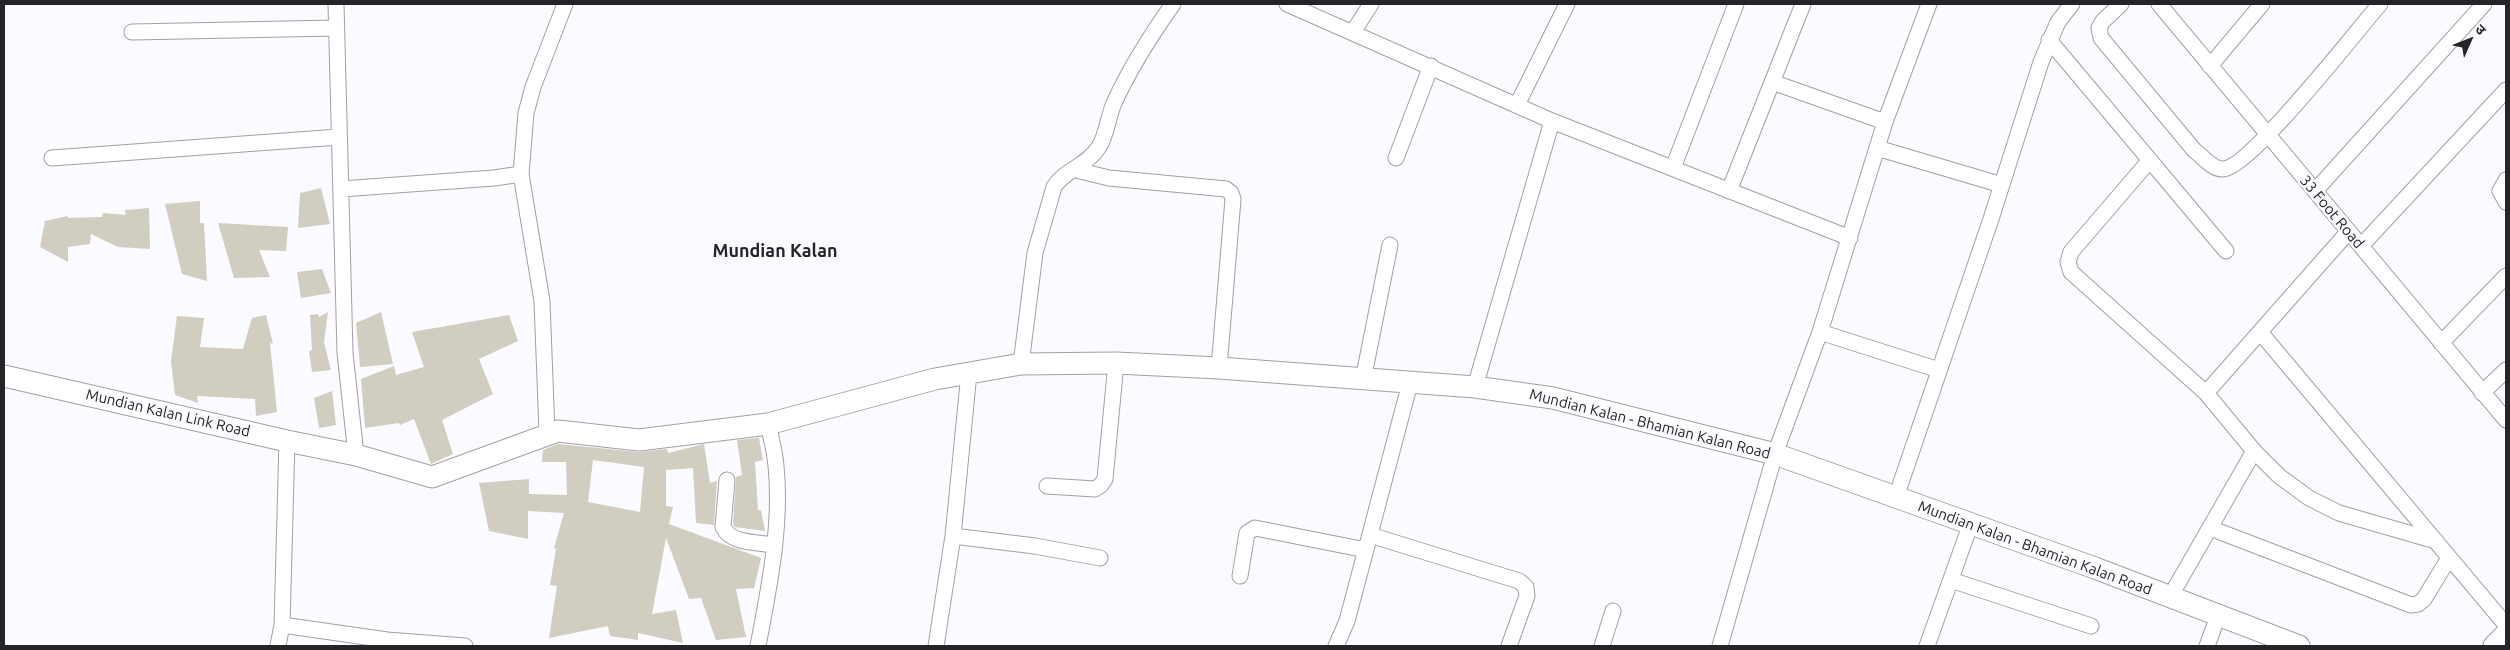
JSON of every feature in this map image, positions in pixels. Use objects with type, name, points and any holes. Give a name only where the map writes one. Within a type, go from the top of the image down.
[{"type":"street","points":[[336,4],[345,353],[356,455]]},
{"type":"street","points":[[547,433],[542,301],[521,174],[526,113],[533,87],[565,4]]},
{"type":"street","points":[[1021,364],[1035,253],[1054,187],[1059,180],[1086,162],[1100,146],[1118,96],[1136,62],[1172,4]]},
{"type":"street","points":[[1287,4],[1552,121],[1850,238]]},
{"type":"street","points":[[1353,32],[1371,4]]},
{"type":"street","points":[[1517,105],[1567,4]]},
{"type":"street","points":[[1673,168],[1736,4]]},
{"type":"street","points":[[1729,190],[1803,4]]},
{"type":"street","points":[[1720,646],[1775,454],[1820,332],[1885,122],[1929,4]]},
{"type":"street","points":[[1896,497],[2049,40],[2072,4]]},
{"type":"street","points":[[2121,4],[2103,20],[2099,28],[2101,38],[2194,150],[2210,164],[2222,170],[2234,166],[2268,136],[2380,4]]},
{"type":"street","name":"33 Foot Road","points":[[2159,4],[2506,420]]},
{"type":"street","points":[[2210,66],[2262,4]]},
{"type":"street","points":[[2315,191],[2484,4]]},
{"type":"street","points":[[132,32],[336,28]]},
{"type":"street","points":[[2049,40],[2226,251]]},
{"type":"street","points":[[1396,158],[1431,66]]},
{"type":"street","points":[[1772,82],[1885,122]]},
{"type":"street","points":[[2361,246],[2506,90]]},
{"type":"street","points":[[1475,387],[1552,121]]},
{"type":"street","points":[[52,158],[340,136]]},
{"type":"street","points":[[1877,148],[2002,185]]},
{"type":"street","points":[[2150,160],[2071,252],[2068,262],[2071,272],[2206,393],[2254,451],[2279,476],[2309,498],[2339,513],[2436,541]]},
{"type":"street","points":[[1076,170],[1109,178],[1226,189],[1231,193],[1234,198],[1219,368]]},
{"type":"street","points":[[341,189],[494,178],[521,174]]},
{"type":"street","points":[[2506,180],[2500,190],[2506,202]]},
{"type":"street","points":[[2206,393],[2349,231]]},
{"type":"street","points":[[1362,380],[1390,245]]},
{"type":"street","points":[[2441,343],[2506,276]]},
{"type":"street","points":[[1820,332],[1939,370]]},
{"type":"street","points":[[2260,332],[2506,625]]},
{"type":"street","name":"Mundian Kalan - Bhamian Kalan Road","points":[[968,372],[1021,364],[1116,364],[1219,368],[1475,387],[1553,398],[1775,454],[1971,524],[2299,646]]},
{"type":"street","points":[[1046,486],[1095,489],[1101,486],[1105,479],[1116,364]]},
{"type":"street","points":[[2482,393],[2506,370]]},
{"type":"street","points":[[936,646],[953,536],[968,372]]},
{"type":"street","name":"Mundian Kalan Link Road","points":[[4,376],[287,441],[332,449],[432,477],[547,433],[566,430],[639,440],[768,424],[968,372]]},
{"type":"street","points":[[1336,646],[1347,621],[1410,383]]},
{"type":"street","points":[[758,646],[774,545],[776,466],[768,424]]},
{"type":"street","points":[[278,646],[282,625],[287,441]]},
{"type":"street","points":[[2170,597],[2254,451]]},
{"type":"street","points":[[727,480],[723,527],[726,534],[734,539],[774,545]]},
{"type":"street","points":[[1927,646],[1971,524]]},
{"type":"street","points":[[1240,576],[1247,533],[1256,528],[1366,550]]},
{"type":"street","points":[[2210,528],[2411,605],[2418,604],[2424,599],[2450,558]]},
{"type":"street","points":[[1370,535],[1519,580],[1526,587],[1527,596],[1509,646]]},
{"type":"street","points":[[953,536],[1035,546],[1100,558]]},
{"type":"street","points":[[1951,580],[2091,626]]},
{"type":"street","points":[[1602,646],[1613,611]]},
{"type":"street","points":[[2207,646],[2218,616]]},
{"type":"street","points":[[282,625],[385,643],[465,646]]},
{"type":"street","points":[[2494,646],[2506,634]]},
{"type":"building","points":[[321,188],[330,224],[298,228],[300,193]]},
{"type":"building","points":[[200,201],[200,223],[204,223],[207,281],[182,274],[165,204]]},
{"type":"building","points":[[149,208],[150,249],[118,247],[91,234],[90,244],[68,247],[68,262],[40,247],[45,221],[68,216],[68,218],[102,217],[103,213],[126,215],[125,210]]},
{"type":"building","points":[[218,223],[288,227],[286,251],[259,250],[270,277],[234,278]]},
{"type":"building","points":[[322,269],[331,293],[301,298],[297,272]]},
{"type":"building","points":[[328,312],[324,342],[331,370],[312,372],[309,351],[312,350],[310,315],[318,314],[319,317]]},
{"type":"building","points":[[381,312],[393,364],[360,367],[356,323]]},
{"type":"building","points":[[266,315],[273,344],[270,343],[277,412],[256,416],[255,399],[197,396],[198,403],[175,395],[171,361],[177,316],[204,318],[200,347],[243,349],[252,318]]},
{"type":"building","points":[[509,315],[518,341],[479,359],[493,394],[442,420],[453,454],[431,464],[414,419],[400,425],[399,423],[365,428],[361,379],[394,366],[396,375],[424,367],[412,332]]},
{"type":"building","points":[[332,391],[336,425],[319,428],[314,398]]},
{"type":"building","points":[[759,438],[763,460],[755,462],[758,510],[761,510],[765,531],[735,527],[733,524],[736,477],[742,475],[737,440]]},
{"type":"building","points":[[558,444],[638,452],[667,449],[668,453],[704,444],[710,483],[717,481],[714,525],[696,523],[693,468],[666,470],[666,506],[673,507],[669,524],[761,558],[754,588],[736,589],[746,637],[716,640],[701,598],[689,599],[666,538],[652,614],[676,610],[683,643],[638,633],[638,640],[610,636],[608,626],[549,638],[557,586],[550,585],[556,549],[554,548],[564,513],[528,511],[528,539],[489,531],[479,483],[529,479],[529,494],[567,495],[566,462],[542,462],[543,450]],"holes":[[[593,460],[644,467],[640,512],[588,502]]]},
{"type":"district","name":"Mundian Kalan","points":[[775,251]]}]
